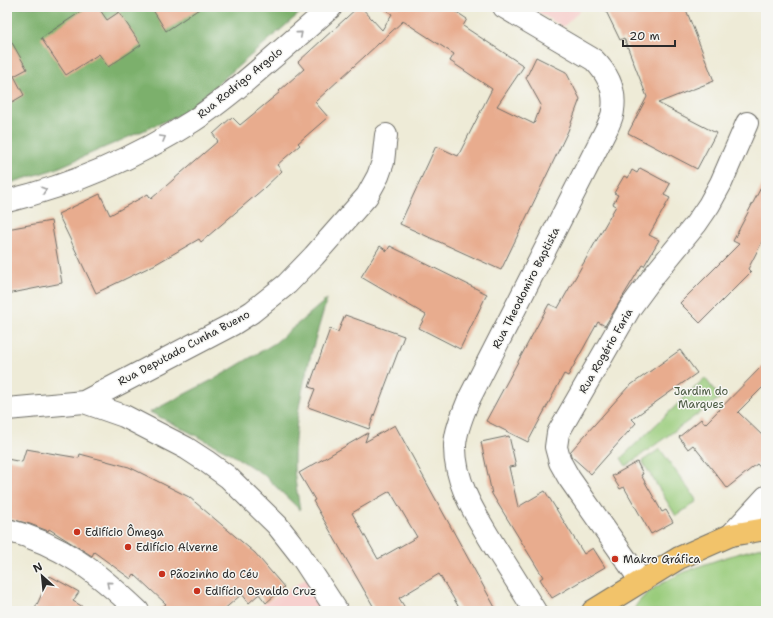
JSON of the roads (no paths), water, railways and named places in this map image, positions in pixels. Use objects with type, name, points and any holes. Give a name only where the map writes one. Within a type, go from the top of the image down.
[{"type":"main road","points":[[593,611],[678,558],[732,535],[766,529]]},
{"type":"main road","points":[[622,611],[641,581]]},
{"type":"street","name":"Rua Rodrigo Argolo","points":[[7,201],[66,183],[109,166],[153,145],[193,121],[233,92],[331,7]]},
{"type":"street","name":"Rua Theodomiro Baptista","points":[[504,7],[594,60],[604,70],[611,84],[614,97],[613,112],[607,128],[469,399],[459,422],[455,445],[457,468],[464,490],[476,514],[535,611]]},
{"type":"street","name":"Rua Rogério Faria","points":[[641,581],[569,478],[560,462],[556,447],[558,433],[630,308],[643,289],[696,224],[709,205],[721,183],[747,123]]},
{"type":"street","name":"Rua Deputado Cunha Bueno","points":[[84,402],[233,324],[252,312],[287,284],[367,196],[378,176],[383,162],[386,135]]},
{"type":"street","points":[[7,409],[84,402],[124,416],[186,448],[228,477],[277,525],[299,553],[337,611]]},
{"type":"street","points":[[732,535],[766,497]]},
{"type":"street","points":[[7,530],[48,544],[76,559],[110,584],[138,611]]},
{"type":"place","name":"Edifício Ômega","points":[[77,532]]},
{"type":"place","name":"Edifício Alverne","points":[[128,547]]},
{"type":"place","name":"Makro Gráfica","points":[[615,559]]},
{"type":"place","name":"Pãozinho do Céu","points":[[162,574]]},
{"type":"place","name":"Edifício Osvaldo Cruz","points":[[197,591]]},
{"type":"park label","name":"Jardim do Marques","points":[[701,397]]}]
